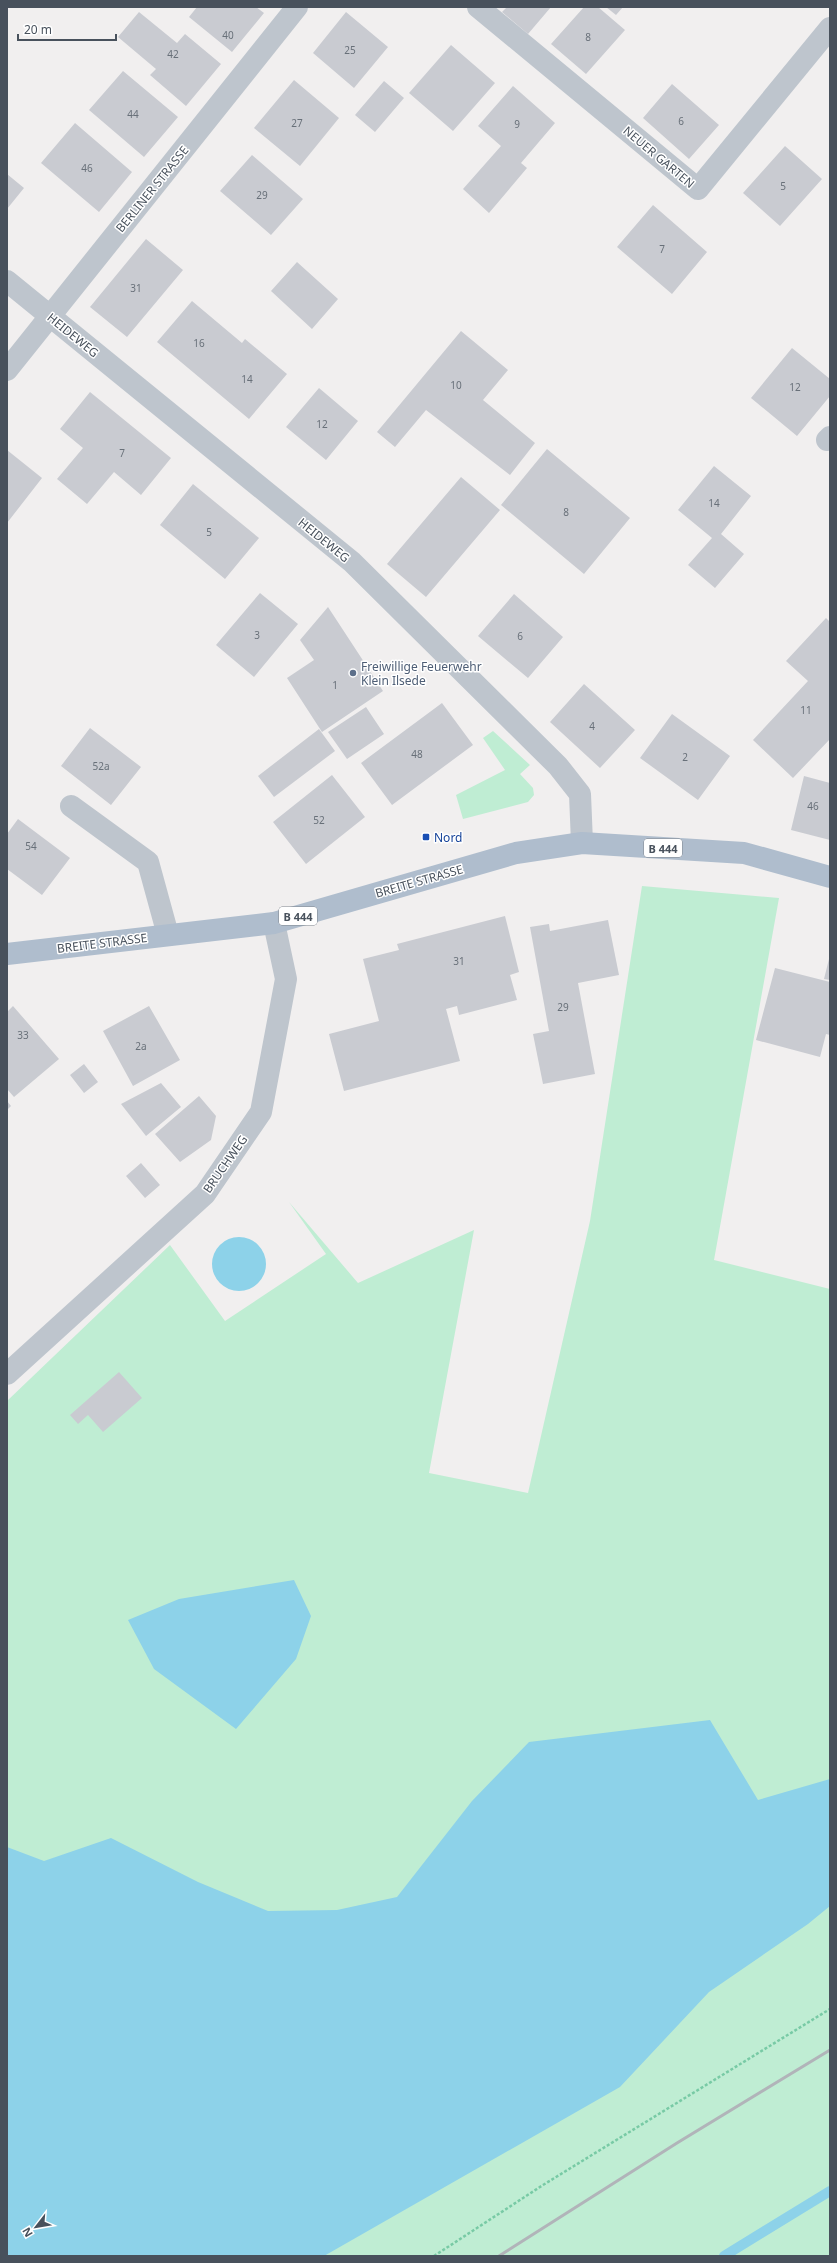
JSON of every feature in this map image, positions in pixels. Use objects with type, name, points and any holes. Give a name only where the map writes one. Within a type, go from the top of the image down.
[{"type":"main road","name":"BREITE STRASSE","points":[[7,954],[274,923],[516,853],[582,843],[744,853],[830,877]]},
{"type":"street","name":"BERLINER STRASSE","points":[[7,370],[51,317],[297,7]]},
{"type":"street","name":"NEUER GARTEN","points":[[478,7],[698,189],[830,28]]},
{"type":"street","name":"HEIDEWEG","points":[[7,281],[352,562],[547,755],[580,794],[582,843]]},
{"type":"street","points":[[71,806],[148,862],[168,935]]},
{"type":"street","name":"BRUCHWEG","points":[[7,1374],[205,1194],[260,1112],[286,979],[274,923]]},
{"type":"path","points":[[434,2256],[543,2185],[830,2009]]},
{"type":"green space","points":[[493,731],[530,765],[520,774],[533,788],[534,795],[528,802],[463,819],[456,795],[505,770],[483,738]]},
{"type":"green space","points":[[642,886],[779,898],[714,1260],[830,1289],[830,2256],[7,2256],[7,1401],[170,1245],[225,1321],[326,1254],[289,1202],[358,1283],[474,1230],[429,1473],[528,1493],[590,1221]]},
{"type":"water","points":[[234,1237],[244,1237],[254,1241],[262,1249],[266,1259],[266,1269],[262,1279],[254,1287],[244,1291],[234,1291],[224,1287],[216,1279],[212,1269],[212,1259],[216,1249],[224,1241]]},
{"type":"water","points":[[294,1580],[311,1616],[296,1659],[236,1729],[154,1669],[128,1620],[179,1599]]},
{"type":"water","points":[[710,1720],[758,1800],[830,1779],[830,1906],[808,1924],[709,1992],[620,2087],[324,2256],[7,2256],[7,1847],[44,1861],[111,1838],[198,1882],[268,1911],[337,1910],[397,1897],[472,1801],[529,1742]]},
{"type":"building","points":[[197,7],[256,7],[264,13],[232,52],[189,17]]},
{"type":"building","points":[[507,7],[551,7],[528,34],[502,12]]},
{"type":"building","points":[[584,7],[598,7],[625,30],[586,74],[551,44]]},
{"type":"building","points":[[606,7],[623,7],[616,15]]},
{"type":"building","points":[[139,12],[177,43],[185,34],[221,64],[186,106],[150,75],[156,69],[118,37]]},
{"type":"building","points":[[346,12],[388,47],[354,88],[313,53]]},
{"type":"building","points":[[451,45],[495,83],[453,131],[409,93]]},
{"type":"building","points":[[123,71],[178,117],[144,157],[89,110]]},
{"type":"building","points":[[294,80],[339,118],[300,166],[254,128]]},
{"type":"building","points":[[384,81],[404,98],[375,132],[355,115]]},
{"type":"building","points":[[672,84],[719,125],[689,159],[643,118]]},
{"type":"building","points":[[513,86],[555,123],[521,163],[527,168],[489,213],[463,189],[501,146],[478,126]]},
{"type":"building","points":[[75,123],[132,172],[99,212],[41,163]]},
{"type":"building","points":[[785,146],[822,179],[780,226],[743,193]]},
{"type":"building","points":[[252,155],[303,199],[271,235],[220,191]]},
{"type":"building","points":[[7,174],[24,188],[7,209]]},
{"type":"building","points":[[653,205],[707,252],[672,294],[617,247]]},
{"type":"building","points":[[146,239],[183,270],[127,337],[90,307]]},
{"type":"building","points":[[297,262],[338,299],[312,329],[271,291]]},
{"type":"building","points":[[192,301],[242,343],[245,339],[287,374],[249,419],[157,342]]},
{"type":"building","points":[[461,331],[508,370],[483,400],[535,443],[510,475],[426,410],[395,447],[377,432]]},
{"type":"building","points":[[792,348],[830,379],[830,396],[797,436],[751,398]]},
{"type":"building","points":[[319,388],[358,421],[326,460],[286,427]]},
{"type":"building","points":[[90,392],[171,458],[141,495],[114,472],[87,504],[57,479],[83,448],[60,429]]},
{"type":"building","points":[[547,449],[630,518],[584,574],[501,505]]},
{"type":"building","points":[[7,450],[42,478],[7,523]]},
{"type":"building","points":[[714,466],[751,496],[721,534],[744,554],[715,588],[688,565],[712,538],[678,510]]},
{"type":"building","points":[[461,477],[500,510],[426,597],[387,564]]},
{"type":"building","points":[[193,484],[259,538],[225,579],[160,525]]},
{"type":"building","points":[[260,593],[298,624],[254,677],[216,645]]},
{"type":"building","points":[[514,594],[563,637],[528,678],[478,636]]},
{"type":"building","points":[[328,607],[383,691],[322,732],[287,678],[314,660],[300,640]]},
{"type":"building","points":[[826,618],[830,622],[830,739],[793,778],[753,740],[808,681],[786,661]]},
{"type":"building","points":[[584,684],[635,730],[600,768],[550,722]]},
{"type":"building","points":[[442,703],[473,745],[392,805],[361,763]]},
{"type":"building","points":[[366,707],[384,734],[347,759],[328,732]]},
{"type":"building","points":[[672,714],[730,756],[698,800],[640,758]]},
{"type":"building","points":[[90,728],[141,767],[111,805],[61,766]]},
{"type":"building","points":[[319,729],[335,751],[274,797],[258,776]]},
{"type":"building","points":[[332,775],[365,817],[306,864],[273,822]]},
{"type":"building","points":[[804,776],[830,783],[830,840],[791,830]]},
{"type":"building","points":[[18,819],[70,858],[42,895],[7,869],[7,834]]},
{"type":"building","points":[[505,916],[519,972],[510,975],[517,1000],[459,1015],[457,1006],[446,1009],[460,1061],[344,1091],[329,1034],[379,1021],[363,959],[399,950],[397,944]]},
{"type":"building","points":[[608,920],[619,975],[578,983],[595,1074],[543,1084],[533,1034],[549,1031],[530,927],[549,924],[550,931]]},
{"type":"building","points":[[830,959],[830,980],[824,979]]},
{"type":"building","points":[[775,968],[830,982],[830,1035],[826,1034],[820,1057],[756,1040]]},
{"type":"building","points":[[13,1006],[59,1059],[14,1097],[7,1089],[7,1012]]},
{"type":"building","points":[[149,1006],[180,1060],[133,1086],[103,1031]]},
{"type":"building","points":[[84,1064],[98,1082],[84,1093],[70,1075]]},
{"type":"building","points":[[161,1083],[181,1107],[146,1136],[121,1104]]},
{"type":"building","points":[[199,1096],[216,1116],[211,1140],[180,1162],[155,1134]]},
{"type":"building","points":[[7,1101],[11,1106],[7,1110]]},
{"type":"building","points":[[141,1163],[160,1185],[145,1198],[126,1176]]},
{"type":"building","points":[[119,1372],[142,1398],[103,1432],[88,1415],[78,1424],[70,1415]]},
{"type":"waterway","points":[[724,2256],[830,2191]]},
{"type":"railway","points":[[499,2256],[677,2143],[830,2050]]},
{"type":"place","name":"Freiwillige Feuerwehr Klein Ilsede","points":[[353,673]]},
{"type":"place","name":"Nord","points":[[426,837]]}]
